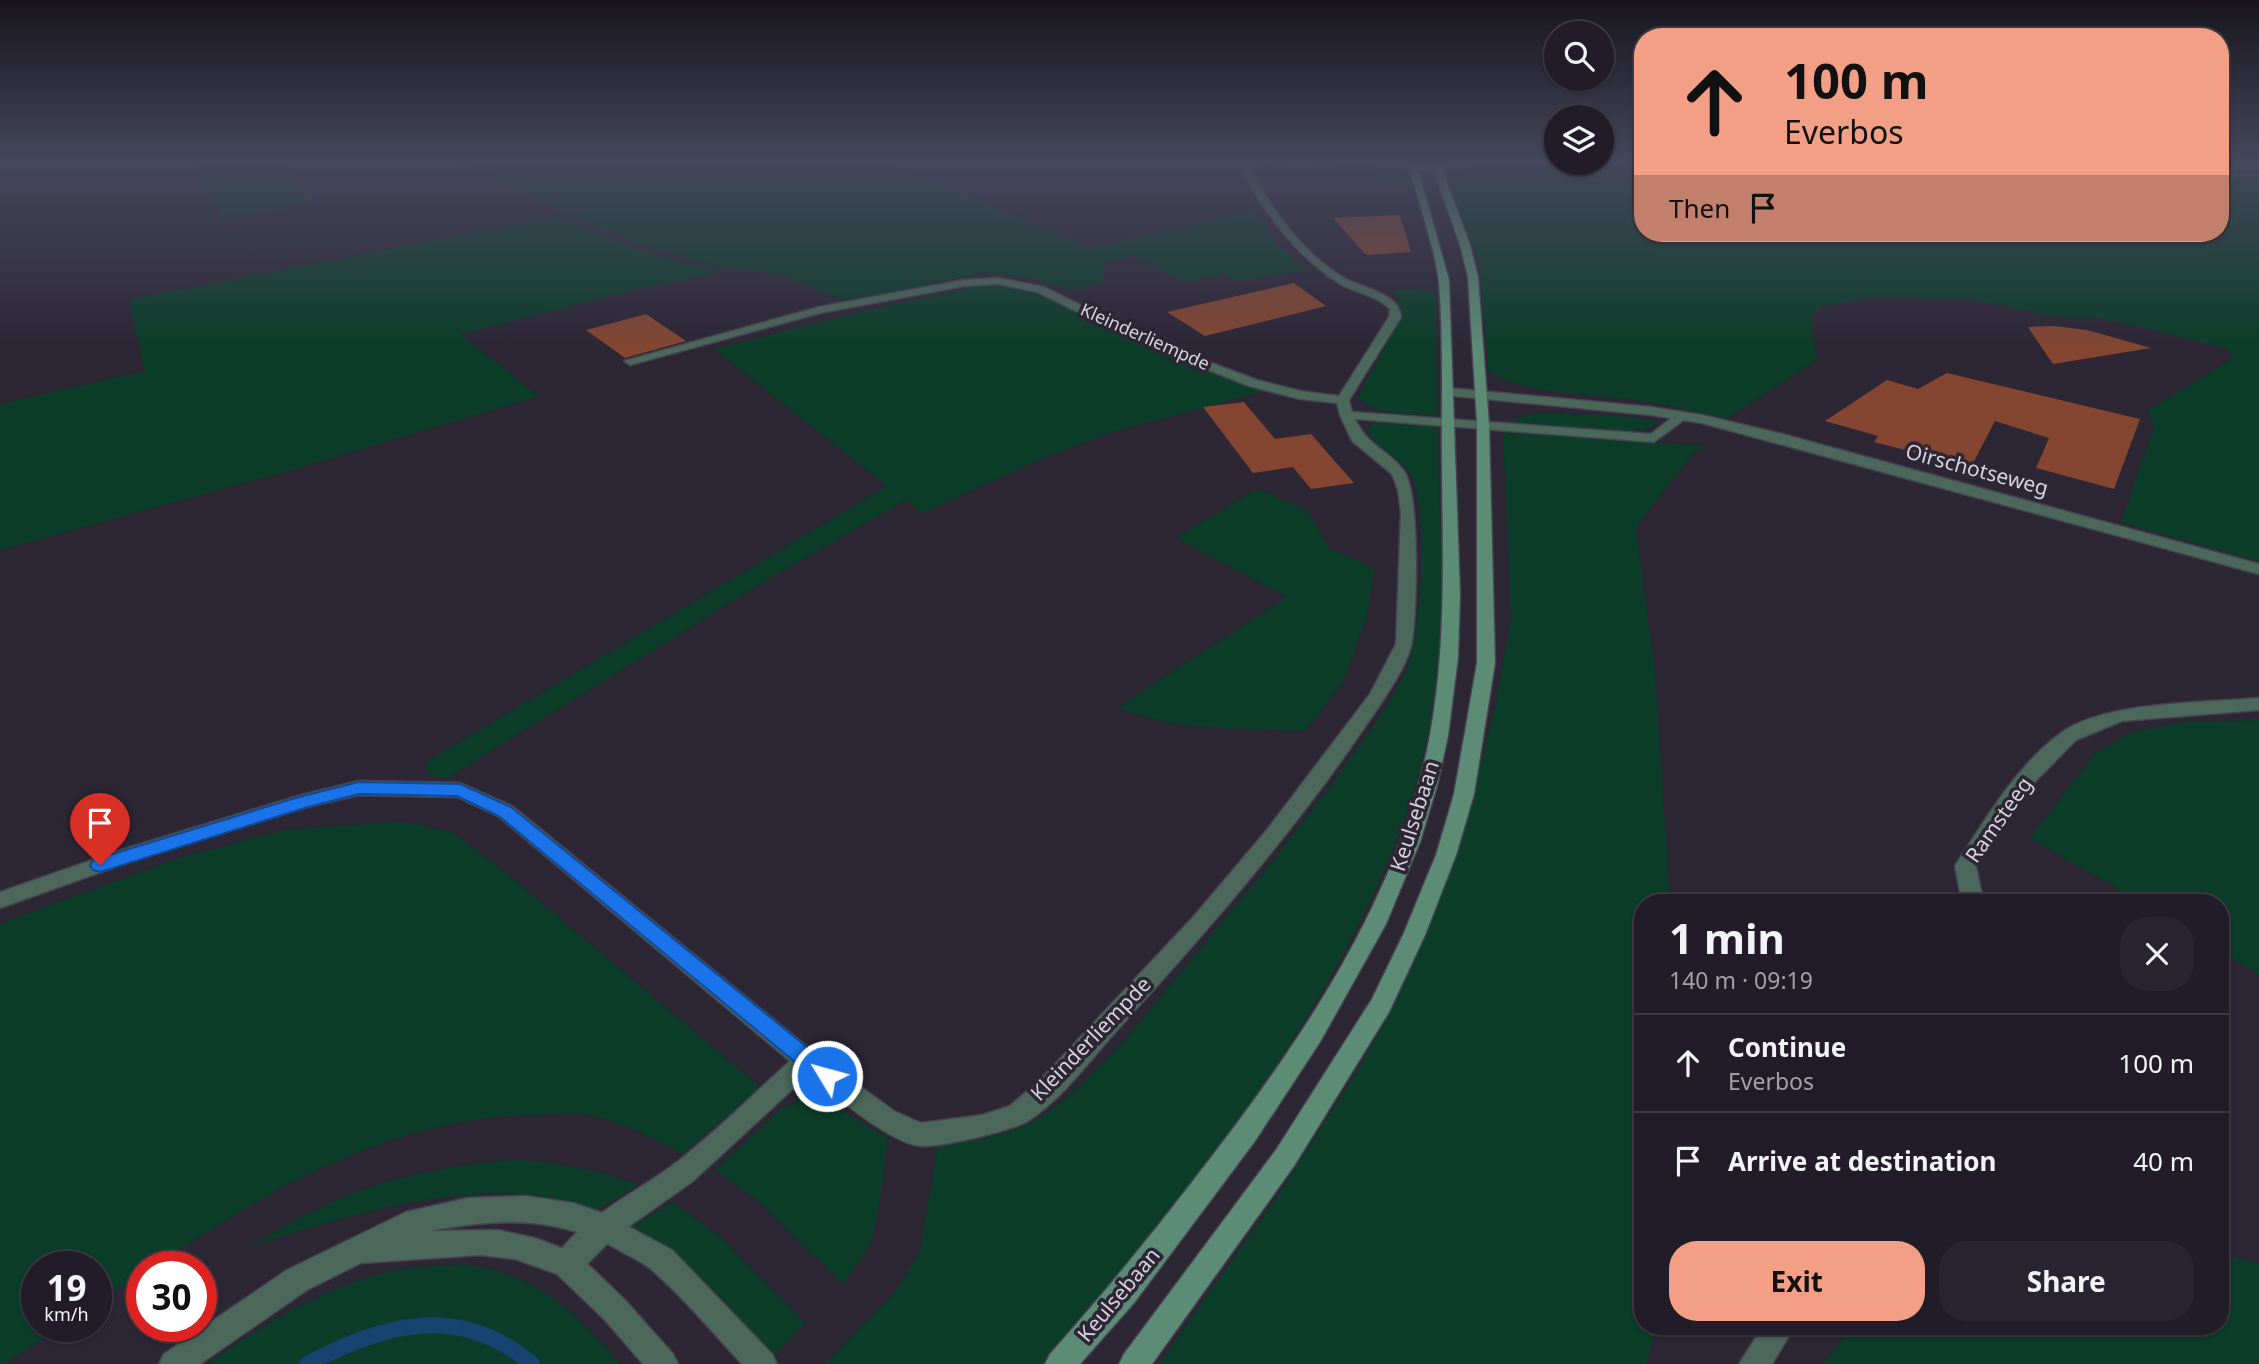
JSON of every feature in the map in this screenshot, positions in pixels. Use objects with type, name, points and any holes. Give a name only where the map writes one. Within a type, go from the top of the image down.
[{"type":"main road","name":"Keulsebaan","points":[[1060,1364],[1124,1293],[1268,1101],[1312,1035],[1376,925],[1410,842],[1439,736],[1449,657],[1452,594],[1444,280],[1429,224]]},
{"type":"main road","name":"Keulsebaan","points":[[1134,1364],[1285,1158],[1381,1005],[1446,855],[1464,794],[1486,663],[1483,424],[1473,277],[1457,224]]},
{"type":"street","points":[[1282,224],[1306,251],[1341,279],[1390,303],[1395,309],[1395,317],[1344,407],[1448,422],[1654,438],[1683,416]]},
{"type":"street","name":"Kleinderliempde","points":[[0,900],[150,848],[305,801],[359,788],[460,790],[505,811],[807,1061],[884,1119],[920,1135],[982,1126],[1018,1114],[1049,1087],[1211,911],[1347,740],[1378,695],[1404,644],[1408,513],[1405,490],[1398,472],[1357,438],[1344,407],[1253,383],[1129,334],[1041,289],[998,281],[964,283],[818,310],[630,361]]},
{"type":"street","name":"Oirschotseweg","points":[[1447,393],[1608,405],[1683,416],[1777,437],[2259,569]]},
{"type":"street","name":"Ramsteeg","points":[[1971,894],[1965,866],[2020,785],[2069,736],[2119,715],[2259,704]]},
{"type":"street","points":[[567,1264],[605,1227],[683,1173],[807,1061]]},
{"type":"street","points":[[174,1364],[297,1280],[352,1250],[416,1221],[468,1211],[526,1209],[573,1216],[605,1227],[663,1259],[761,1364]]},
{"type":"street","points":[[352,1250],[468,1242],[514,1245],[567,1264],[615,1310],[663,1364]]},
{"type":"street","points":[[1754,1364],[1775,1335]]},
{"type":"green space","points":[[520,224],[574,224],[640,250],[724,271],[635,290],[460,334],[539,396],[292,470],[0,550],[0,404],[145,371],[129,300]]},
{"type":"green space","points":[[591,224],[1033,224],[1091,248],[1199,224],[1264,224],[1279,246],[1307,270],[1236,281],[1222,274],[1183,282],[1133,255],[1105,261],[1104,282],[1072,290],[1032,278],[984,272],[853,301],[774,273],[707,264],[642,245]]},
{"type":"green space","points":[[1465,224],[1634,224],[1634,242],[2229,242],[2229,224],[2259,224],[2259,561],[2121,523],[2154,427],[2148,410],[2235,357],[2224,348],[2146,328],[2092,317],[2057,317],[1974,300],[1872,297],[1821,307],[1811,318],[1817,360],[1726,419],[1652,403],[1539,389],[1502,378],[1488,370],[1480,264]]},
{"type":"green space","points":[[990,284],[1017,287],[1046,295],[1102,328],[1161,354],[1265,391],[1113,432],[1039,460],[923,513],[906,500],[762,583],[446,779],[427,774],[426,762],[887,486],[714,349],[869,310]]},
{"type":"green space","points":[[1391,289],[1436,291],[1437,415],[1383,411],[1364,403],[1358,397],[1398,322],[1397,295]]},
{"type":"green space","points":[[1541,413],[1619,416],[1660,421],[1646,429],[1627,431],[1508,422]]},
{"type":"green space","points":[[1384,420],[1437,423],[1441,529],[1438,670],[1422,759],[1407,813],[1376,888],[1339,962],[1250,1104],[1200,1172],[1043,1364],[825,1364],[896,1291],[920,1251],[938,1146],[1010,1132],[1036,1120],[1070,1095],[1091,1075],[1149,1011],[1284,847],[1395,693],[1406,671],[1414,643],[1420,594],[1420,512],[1416,491],[1407,469],[1367,431],[1371,424]]},
{"type":"green space","points":[[1503,431],[1705,446],[1693,454],[1636,530],[1655,672],[1669,894],[1634,894],[1634,1335],[1654,1335],[1646,1364],[1159,1364],[1281,1191],[1363,1062],[1391,1009],[1456,859],[1495,708],[1511,620]]},
{"type":"green space","points":[[1257,489],[1306,509],[1329,548],[1374,568],[1367,615],[1344,680],[1306,731],[1186,725],[1139,715],[1118,707],[1287,597],[1176,538]]},
{"type":"green space","points":[[2259,720],[2259,975],[2229,956],[2229,894],[2126,894],[2030,838],[2095,753],[2132,732],[2186,722]]},
{"type":"green space","points":[[404,821],[454,833],[512,878],[760,1087],[683,1154],[614,1122],[576,1113],[478,1120],[427,1130],[378,1145],[286,1186],[177,1251],[126,1251],[126,1283],[112,1293],[112,1251],[21,1251],[21,1342],[38,1342],[5,1364],[0,1364],[0,924],[179,858],[284,830]]},
{"type":"green space","points":[[807,1097],[819,1097],[888,1138],[871,1244],[843,1284],[759,1202],[715,1170],[784,1107]]},
{"type":"green space","points":[[521,1160],[581,1168],[639,1185],[596,1210],[554,1198],[510,1194],[465,1195],[420,1201],[375,1210],[247,1247],[299,1218],[373,1186],[436,1170]]},
{"type":"green space","points":[[673,1202],[722,1238],[805,1323],[774,1356],[690,1268],[632,1226]]},
{"type":"green space","points":[[2229,1256],[2259,1264],[2259,1364],[1823,1364],[1847,1335],[2229,1335]]},
{"type":"green space","points":[[465,1264],[514,1277],[553,1298],[570,1311],[621,1364],[208,1364],[285,1314],[347,1285],[393,1271]]},
{"type":"building","points":[[1338,224],[1403,224],[1411,252],[1366,255]]},
{"type":"building","points":[[1294,283],[1326,306],[1205,336],[1167,312]]},
{"type":"building","points":[[646,314],[686,341],[625,358],[586,330]]},
{"type":"building","points":[[2054,326],[2087,330],[2151,348],[2053,364],[2028,327]]},
{"type":"building","points":[[1947,373],[2140,419],[2114,489],[2036,468],[2049,438],[1995,421],[1971,467],[1874,442],[1878,436],[1825,421],[1887,380],[1918,389]]},
{"type":"building","points":[[1244,402],[1275,439],[1311,434],[1354,483],[1311,489],[1293,467],[1253,473],[1203,407]]},
{"type":"waterway","points":[[307,1364],[365,1338],[421,1326],[449,1326],[477,1332],[504,1345],[532,1364]]},
{"type":"route","points":[[100,865],[305,801],[359,788],[460,790],[505,811],[827,1076]]}]
